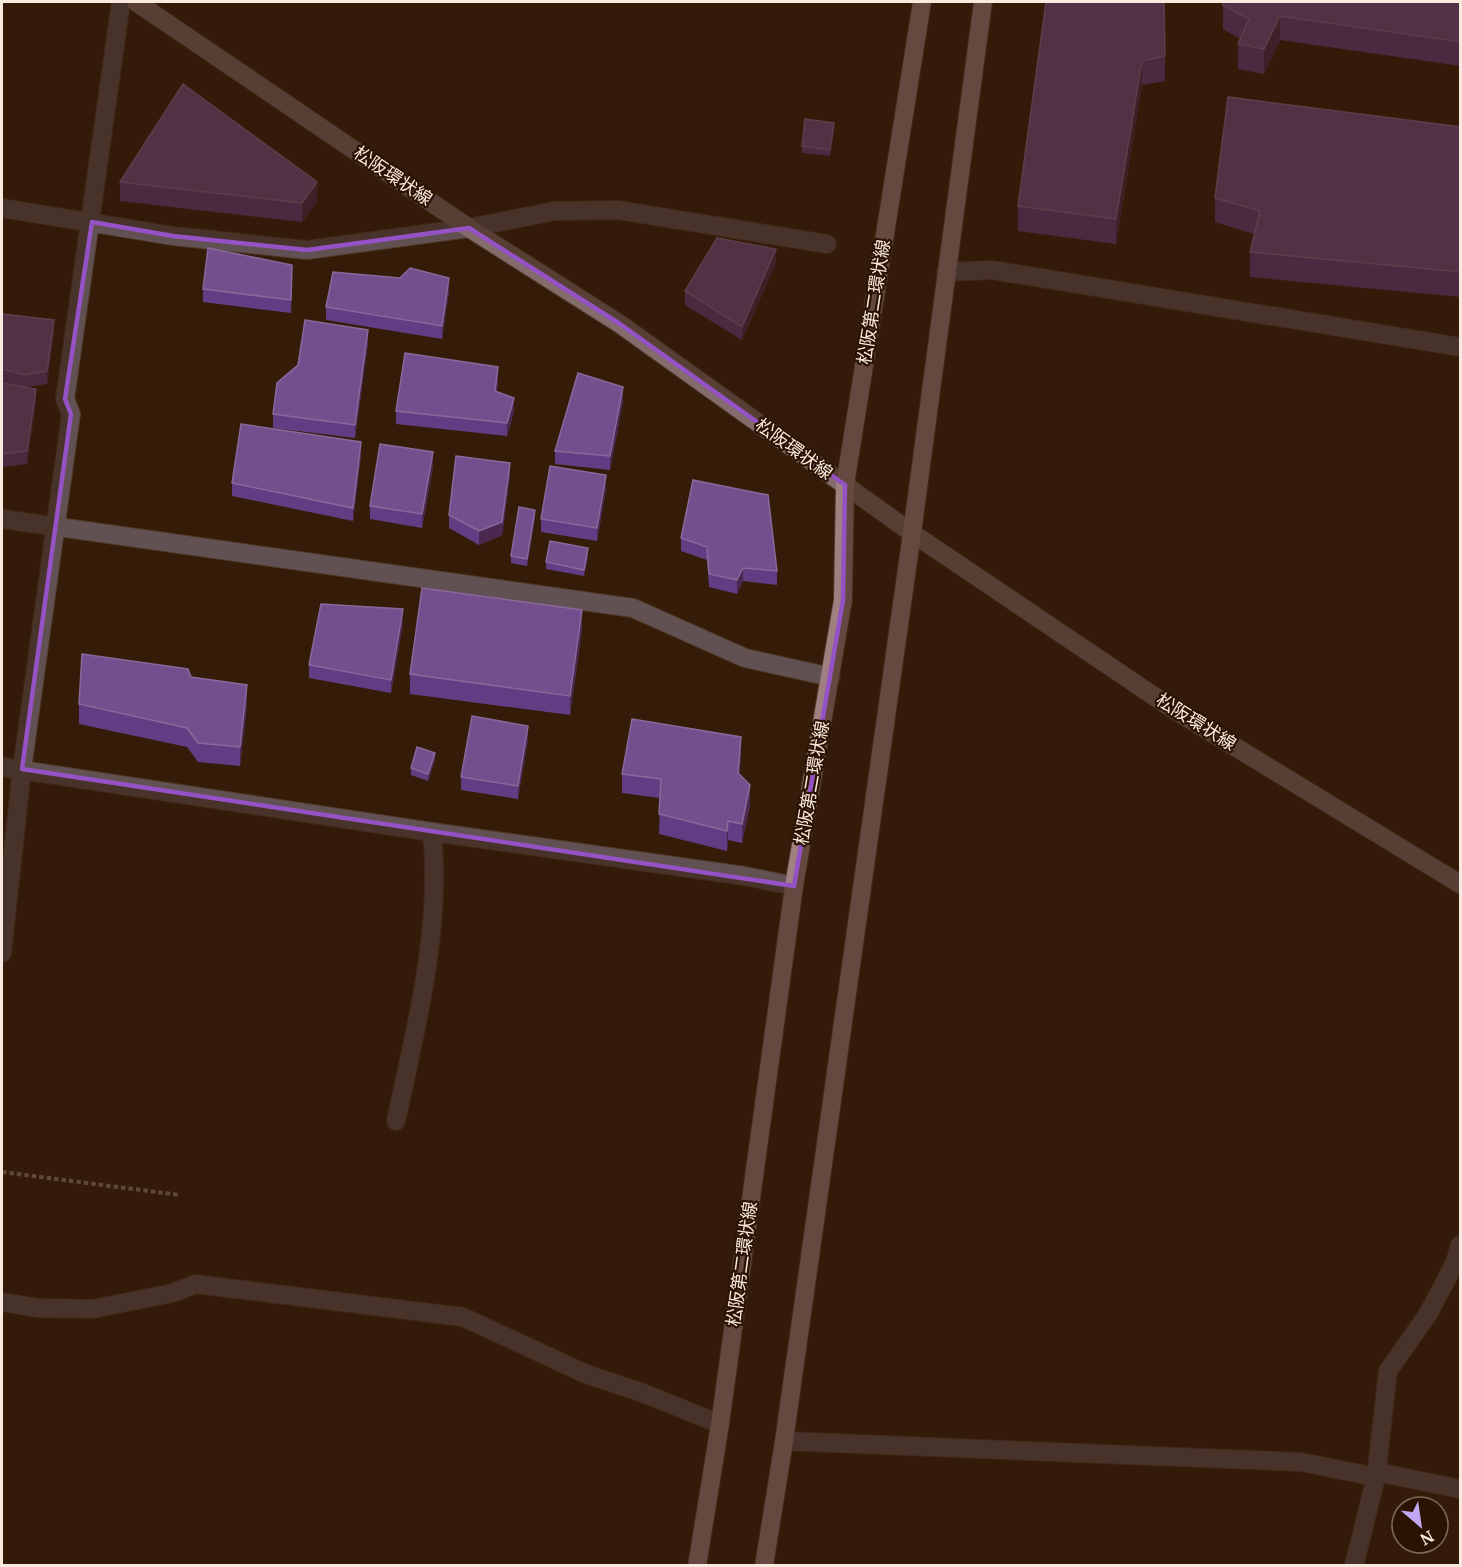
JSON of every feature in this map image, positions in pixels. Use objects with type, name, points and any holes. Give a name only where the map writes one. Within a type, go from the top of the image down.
[{"type":"main road","name":"松阪環状線","points":[[136,2],[469,228],[620,324],[912,533],[1173,709],[1461,885]]},
{"type":"main road","name":"松阪第二環状線","points":[[697,1566],[720,1424],[794,886],[843,600],[845,485],[922,2]]},
{"type":"main road","points":[[764,1566],[784,1441],[912,533],[983,2]]},
{"type":"street","points":[[2,953],[22,769],[71,414],[66,399],[121,2]]},
{"type":"street","points":[[2,208],[172,236],[307,250],[469,228],[555,211],[618,210],[827,244]]},
{"type":"street","points":[[946,272],[992,270],[1461,347]]},
{"type":"street","points":[[2,519],[633,608],[745,658],[831,677]]},
{"type":"street","points":[[2,767],[432,832],[745,876],[794,886]]},
{"type":"street","points":[[396,1121],[425,984],[436,867],[432,832]]},
{"type":"street","points":[[1354,1566],[1376,1475],[1388,1371],[1428,1314],[1455,1263],[1461,1245]]},
{"type":"street","points":[[2,1302],[38,1308],[92,1309],[174,1293],[195,1284],[463,1317],[586,1374],[643,1393],[720,1424]]},
{"type":"street","points":[[784,1441],[1301,1462],[1461,1489]]},
{"type":"path","points":[[2,1172],[180,1195]]},
{"type":"highlighted area","points":[[92,222],[173,236],[307,250],[469,228],[620,324],[845,485],[843,600],[794,886],[22,769],[71,414],[65,399]]},
{"type":"building","points":[[1046,2],[1164,2],[1165,56],[1142,61],[1116,219],[1018,206]]},
{"type":"building","points":[[1223,2],[1461,2],[1461,42],[1280,16],[1264,49],[1238,44],[1249,19],[1223,5]]},
{"type":"building","points":[[183,84],[317,182],[302,203],[120,182]]},
{"type":"building","points":[[1228,97],[1461,127],[1461,272],[1250,252],[1260,211],[1215,198]]},
{"type":"building","points":[[805,119],[834,123],[830,150],[802,146]]},
{"type":"building","points":[[717,238],[776,249],[742,327],[685,291]]},
{"type":"building","points":[[208,248],[292,265],[291,300],[203,289]]},
{"type":"building","points":[[410,268],[449,278],[442,326],[326,307],[333,272],[400,278]]},
{"type":"building","points":[[2,314],[54,320],[47,371],[24,375],[2,369]]},
{"type":"building","points":[[305,320],[368,330],[355,425],[273,414],[277,383],[298,365]]},
{"type":"building","points":[[405,353],[498,367],[495,391],[514,398],[507,423],[396,411]]},
{"type":"building","points":[[578,373],[623,387],[610,456],[555,451]]},
{"type":"building","points":[[2,383],[36,389],[27,451],[2,454]]},
{"type":"building","points":[[241,424],[361,442],[353,508],[232,483]]},
{"type":"building","points":[[380,444],[433,452],[422,514],[370,506]]},
{"type":"building","points":[[456,456],[510,463],[502,522],[479,531],[449,515]]},
{"type":"building","points":[[550,466],[606,475],[597,528],[541,519]]},
{"type":"building","points":[[693,480],[768,495],[777,571],[743,568],[737,580],[709,574],[707,547],[681,538]]},
{"type":"building","points":[[519,507],[535,510],[527,559],[511,556]]},
{"type":"building","points":[[550,541],[588,548],[584,570],[546,562]]},
{"type":"building","points":[[422,588],[582,610],[570,696],[410,674]]},
{"type":"building","points":[[321,604],[403,609],[391,680],[309,665]]},
{"type":"building","points":[[82,654],[188,669],[191,677],[247,685],[240,747],[198,743],[187,728],[79,704]]},
{"type":"building","points":[[472,716],[528,726],[518,786],[461,777]]},
{"type":"building","points":[[632,719],[741,737],[738,773],[750,785],[742,824],[728,821],[727,831],[659,814],[661,779],[622,774]]},
{"type":"building","points":[[417,747],[435,753],[428,774],[411,768]]}]
